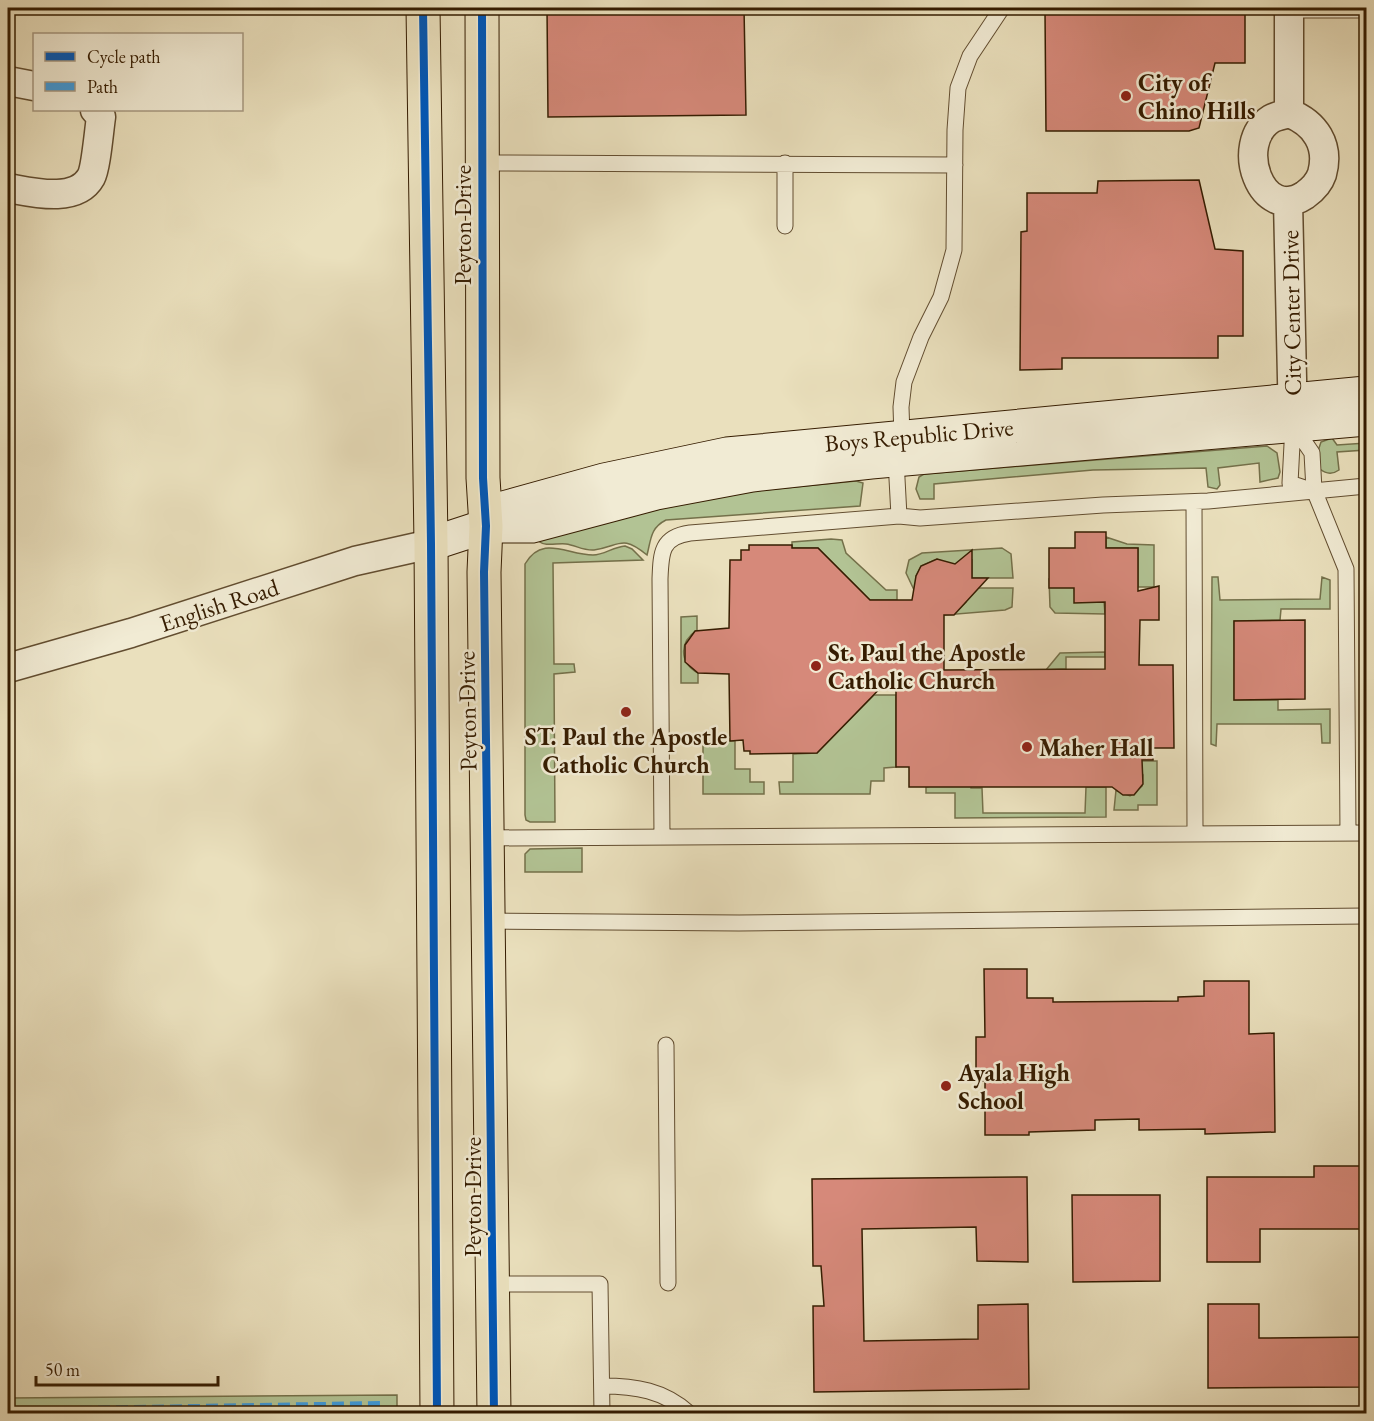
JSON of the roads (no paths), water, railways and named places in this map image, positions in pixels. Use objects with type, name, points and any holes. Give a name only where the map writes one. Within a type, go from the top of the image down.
[{"type":"main road","name":"Peyton Drive","points":[[423,8],[431,544],[431,824],[437,1413]]},
{"type":"main road","name":"Peyton Drive","points":[[482,8],[483,478],[486,526],[484,572],[494,1413]]},
{"type":"main road","name":"Boys Republic Drive","points":[[431,544],[486,526],[532,526],[656,493],[717,480],[899,448],[1293,412],[1366,393]]},
{"type":"main road","name":"Boys Republic Drive","points":[[1293,412],[1366,419]]},
{"type":"street","points":[[1289,9],[1289,113]]},
{"type":"street","points":[[8,81],[33,86]]},
{"type":"street","points":[[8,188],[52,194],[63,193],[75,191],[91,177],[101,117],[95,111]]},
{"type":"street","name":"City Center Drive","points":[[1289,113],[1303,118],[1316,129],[1323,144],[1324,160],[1322,177],[1312,190],[1299,199],[1288,201],[1279,200],[1266,191],[1256,178],[1253,162],[1254,145],[1260,131],[1271,119],[1289,113]]},
{"type":"street","name":"City Center Drive","points":[[1288,201],[1293,412]]},
{"type":"street","name":"English Road","points":[[8,668],[142,630],[345,564],[431,544]]},
{"type":"lane","points":[[899,516],[901,398],[909,364],[941,297],[954,250],[958,88],[970,56],[1002,8]]},
{"type":"lane","points":[[1289,9],[1366,10]]},
{"type":"lane","points":[[481,163],[955,165]]},
{"type":"lane","points":[[785,163],[785,226]]},
{"type":"lane","points":[[1293,412],[1290,483],[1314,490]]},
{"type":"lane","points":[[1293,412],[1312,453],[1314,490],[1346,568],[1348,833]]},
{"type":"lane","points":[[662,837],[660,579],[664,550],[673,537],[681,534],[899,516],[920,518],[1103,505],[1194,502],[1366,486]]},
{"type":"lane","points":[[1194,502],[1195,834]]},
{"type":"lane","points":[[488,838],[1366,833]]},
{"type":"lane","points":[[489,921],[739,923],[1366,916]]},
{"type":"lane","points":[[666,1045],[668,1283]]},
{"type":"lane","points":[[492,1284],[600,1284],[602,1413]]},
{"type":"lane","points":[[602,1386],[646,1389],[668,1398],[690,1413]]},
{"type":"place","name":"City of Chino Hills","points":[[1126,96]]},
{"type":"place","name":"St. Paul the Apostle Catholic Church","points":[[816,666]]},
{"type":"place","name":"ST. Paul the Apostle Catholic Church","points":[[626,712]]},
{"type":"place","name":"Maher Hall","points":[[1027,747]]},
{"type":"place","name":"Ayala High School","points":[[946,1086]]}]
